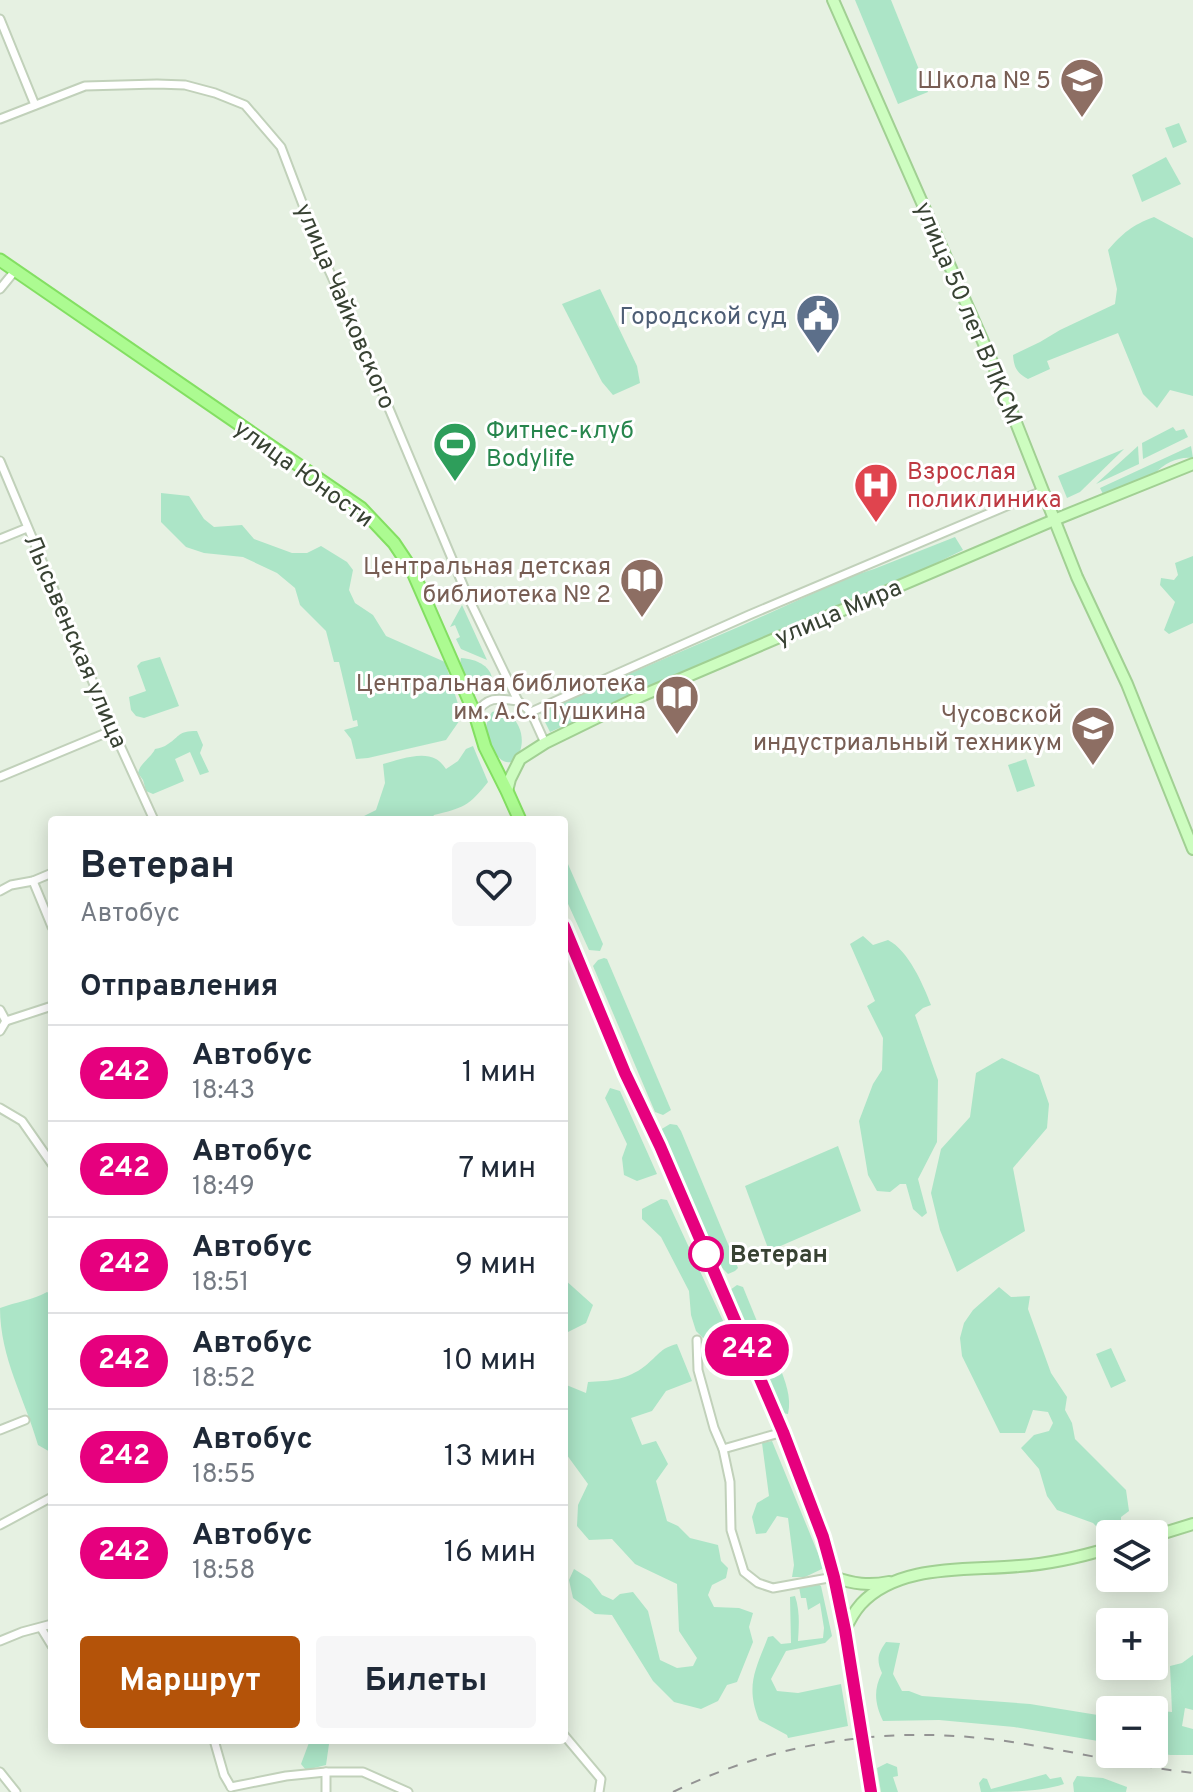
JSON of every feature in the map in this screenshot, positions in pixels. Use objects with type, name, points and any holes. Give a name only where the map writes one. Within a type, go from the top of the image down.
[{"type":"main road","name":"улица Юности","points":[[0,260],[361,508],[394,543],[412,570],[475,714],[485,747],[518,816]]},
{"type":"main road","points":[[568,935],[625,1073],[660,1146],[783,1432],[823,1537],[845,1630],[871,1792]]},
{"type":"street","name":"улица 50 лет ВЛКСМ","points":[[833,0],[992,362],[1077,577],[1121,671],[1193,849]]},
{"type":"street","points":[[0,19],[35,105]]},
{"type":"street","name":"улица Чайковского","points":[[0,119],[85,86],[185,85],[245,105],[275,139],[281,147],[322,255],[468,597],[518,701],[531,712],[545,743]]},
{"type":"street","points":[[0,289],[14,272]]},
{"type":"street","name":"Лысьвенская улица","points":[[0,461],[151,816]]},
{"type":"street","name":"улица Мира","points":[[507,791],[520,759],[545,743],[679,678],[1193,464]]},
{"type":"street","name":"улица Мира","points":[[531,712],[775,603],[1042,491]]},
{"type":"street","points":[[0,539],[27,528]]},
{"type":"street","points":[[475,714],[490,699],[518,701]]},
{"type":"street","points":[[0,777],[113,730]]},
{"type":"street","points":[[0,891],[48,875]]},
{"type":"street","points":[[33,881],[48,917]]},
{"type":"street","points":[[0,1031],[6,1021],[48,1007]]},
{"type":"street","points":[[0,1010],[6,1021]]},
{"type":"street","points":[[0,1108],[22,1121],[48,1157]]},
{"type":"street","points":[[697,1340],[698,1370],[730,1482],[731,1530],[744,1572],[758,1583],[773,1588],[834,1577],[867,1585],[927,1573],[1044,1563],[1096,1551]]},
{"type":"street","points":[[0,1430],[25,1420]]},
{"type":"street","points":[[723,1449],[783,1432]]},
{"type":"street","points":[[0,1525],[48,1499]]},
{"type":"street","points":[[1168,1532],[1193,1524]]},
{"type":"street","points":[[845,1630],[863,1601],[895,1581]]},
{"type":"street","points":[[0,1641],[48,1625]]},
{"type":"street","points":[[41,1628],[48,1639]]},
{"type":"street","points":[[568,1740],[601,1779],[599,1792]]},
{"type":"street","points":[[215,1744],[230,1789],[286,1776],[363,1772],[408,1792]]},
{"type":"street","points":[[0,1772],[16,1792]]},
{"type":"street","points":[[326,1772],[326,1792]]},
{"type":"green space","points":[[855,0],[891,0],[928,92],[898,104]]},
{"type":"green space","points":[[1179,123],[1187,142],[1173,148],[1165,128]]},
{"type":"green space","points":[[1166,157],[1181,184],[1142,202],[1132,175]]},
{"type":"green space","points":[[1154,217],[1193,238],[1193,396],[1170,390],[1157,408],[1143,394],[1118,333],[1047,361],[1050,369],[1028,379],[1021,375],[1015,367],[1013,355],[1115,304],[1117,289],[1108,250],[1128,230]]},
{"type":"green space","points":[[600,289],[637,366],[640,383],[613,395],[602,382],[562,304]]},
{"type":"green space","points":[[1173,427],[1176,431],[1184,429],[1188,437],[1143,459],[1142,443]]},
{"type":"green space","points":[[1138,446],[1139,464],[1096,484]]},
{"type":"green space","points":[[1191,446],[1193,458],[1172,461],[1155,473],[1103,494],[1100,488]]},
{"type":"green space","points":[[1124,449],[1080,492],[1067,498],[1058,476]]},
{"type":"green space","points":[[161,493],[189,496],[204,519],[214,527],[242,525],[254,539],[292,553],[307,553],[321,546],[347,562],[353,570],[349,590],[355,603],[373,615],[386,636],[445,662],[462,717],[446,740],[356,759],[351,739],[344,730],[358,726],[357,720],[353,721],[339,662],[334,662],[326,631],[300,605],[295,588],[277,573],[243,557],[204,553],[186,547],[161,522]]},
{"type":"green space","points":[[955,537],[963,550],[881,590],[550,732],[540,712],[849,577]]},
{"type":"green space","points":[[1193,556],[1193,623],[1169,634],[1164,630],[1175,602],[1160,585],[1161,578],[1174,580],[1178,575],[1175,563]]},
{"type":"green space","points":[[462,605],[487,660],[461,649],[456,639],[460,637],[455,625],[450,627]]},
{"type":"green space","points":[[160,657],[179,706],[144,718],[136,716],[131,710],[129,697],[146,691],[137,666]]},
{"type":"green space","points":[[461,658],[487,668],[492,684],[476,693],[468,688],[461,674]]},
{"type":"green space","points":[[500,710],[513,718],[520,729],[522,741],[515,760],[507,762],[499,757],[486,731],[492,712]]},
{"type":"green space","points":[[197,731],[203,745],[200,753],[209,772],[200,775],[190,752],[175,759],[184,781],[153,794],[146,791],[138,773],[155,749],[182,733]]},
{"type":"green space","points":[[473,746],[488,782],[465,805],[433,816],[364,816],[376,810],[385,783],[383,764],[424,756],[437,760],[446,769],[458,761],[466,749]]},
{"type":"green space","points":[[1026,759],[1035,786],[1017,792],[1008,765]]},
{"type":"green space","points":[[568,864],[603,944],[600,951],[589,950],[568,904]]},
{"type":"green space","points":[[863,936],[873,945],[888,940],[902,951],[931,1005],[915,1015],[938,1080],[937,1142],[918,1179],[927,1213],[922,1217],[913,1209],[906,1184],[900,1184],[890,1192],[877,1191],[868,1175],[859,1121],[873,1084],[882,1070],[883,1038],[867,1006],[875,1001],[850,944]]},
{"type":"green space","points":[[604,958],[671,1110],[663,1115],[655,1112],[593,966]]},
{"type":"green space","points":[[1002,1058],[1039,1075],[1049,1104],[1047,1128],[1013,1168],[1025,1231],[957,1272],[940,1230],[931,1193],[941,1149],[970,1117],[976,1073]]},
{"type":"green space","points":[[610,1088],[620,1091],[657,1174],[637,1181],[624,1175],[622,1158],[627,1144],[605,1098]]},
{"type":"green space","points":[[670,1124],[677,1125],[681,1131],[738,1268],[728,1274],[716,1262],[660,1130]]},
{"type":"green space","points":[[838,1146],[861,1211],[769,1251],[745,1186]]},
{"type":"green space","points":[[661,1199],[667,1200],[731,1338],[731,1347],[716,1351],[696,1331],[689,1291],[661,1237],[642,1219],[642,1209]]},
{"type":"green space","points":[[568,1283],[593,1305],[586,1323],[568,1332]]},
{"type":"green space","points":[[737,1285],[743,1287],[763,1336],[761,1341],[750,1340],[730,1290]]},
{"type":"green space","points":[[999,1287],[1011,1297],[1030,1296],[1028,1309],[1051,1373],[1067,1397],[1065,1410],[1075,1439],[1126,1490],[1129,1511],[1121,1520],[1096,1520],[1096,1526],[1057,1510],[1047,1496],[1039,1469],[1021,1448],[1034,1435],[1049,1431],[1053,1423],[1048,1412],[1033,1410],[1025,1433],[1000,1433],[962,1356],[960,1338],[964,1323],[973,1310]]},
{"type":"green space","points":[[48,1293],[48,1451],[38,1445],[9,1361],[1,1326],[0,1308]]},
{"type":"green space","points":[[677,1344],[692,1381],[666,1391],[652,1411],[631,1418],[642,1445],[656,1441],[668,1464],[656,1481],[667,1521],[678,1526],[690,1538],[718,1545],[721,1561],[728,1568],[726,1578],[712,1585],[708,1595],[714,1607],[739,1608],[753,1613],[749,1627],[753,1642],[737,1682],[727,1685],[718,1701],[701,1709],[674,1702],[653,1681],[612,1615],[595,1614],[573,1598],[569,1580],[574,1569],[590,1579],[602,1595],[613,1600],[620,1594],[633,1592],[648,1611],[660,1660],[677,1668],[693,1666],[697,1658],[679,1631],[677,1584],[635,1564],[612,1539],[589,1540],[577,1526],[578,1505],[588,1484],[568,1456],[568,1386],[586,1393],[588,1382],[632,1374]]},
{"type":"green space","points":[[1111,1348],[1126,1381],[1111,1388],[1096,1354]]},
{"type":"green space","points":[[771,1364],[779,1365],[784,1377],[788,1414],[782,1413],[765,1369]]},
{"type":"green space","points":[[772,1441],[824,1568],[805,1577],[792,1577],[794,1565],[788,1518],[777,1516],[766,1533],[756,1534],[752,1517],[757,1503],[769,1496],[762,1443]]},
{"type":"green space","points":[[815,1582],[821,1586],[832,1636],[825,1643],[786,1651],[771,1679],[777,1691],[798,1693],[841,1684],[848,1726],[788,1738],[759,1720],[753,1697],[754,1677],[768,1637],[773,1636],[781,1644],[791,1643],[790,1597],[795,1596],[798,1607],[798,1641],[823,1638],[820,1603],[808,1610],[806,1598],[801,1598],[799,1587]]},
{"type":"green space","points":[[886,1642],[900,1643],[893,1674],[902,1691],[922,1696],[1030,1704],[1096,1715],[1096,1741],[1014,1727],[939,1720],[883,1721],[876,1691],[882,1673],[879,1664]]},
{"type":"green space","points":[[1193,1655],[1193,1710],[1185,1708],[1182,1726],[1193,1729],[1193,1755],[1170,1755],[1170,1666],[1182,1663]]},
{"type":"green space","points":[[308,1744],[329,1744],[326,1765],[306,1770],[301,1764]]},
{"type":"green space","points":[[887,1763],[897,1767],[898,1776],[893,1777],[898,1792],[881,1792],[877,1768]]},
{"type":"green space","points":[[1046,1774],[1050,1779],[1061,1777],[1064,1784],[1034,1790],[981,1792],[979,1783],[983,1778],[987,1779],[991,1789]]},
{"type":"green space","points":[[1077,1776],[1103,1778],[1127,1787],[1126,1792],[1074,1792],[1073,1783]]},
{"type":"railway","points":[[673,1792],[755,1760],[796,1749],[881,1736],[968,1737],[1012,1742],[1193,1773]]},
{"type":"bus line","name":"242","points":[[568,935],[783,1432],[823,1537],[845,1630],[871,1792]]},
{"type":"place","name":"Школа № 5","points":[[1082,119]]},
{"type":"place","name":"Городской суд","points":[[818,355]]},
{"type":"place","name":"Фитнес-клуб Bodylife","points":[[455,483]]},
{"type":"place","name":"Взрослая поликлиника","points":[[876,524]]},
{"type":"place","name":"Центральная детская библиотека № 2","points":[[642,619]]},
{"type":"place","name":"Центральная библиотека им. А.С. Пушкина","points":[[677,736]]},
{"type":"place","name":"Чусовской индустриальный техникум","points":[[1093,767]]},
{"type":"place","name":"Ветеран","points":[[706,1254]]}]
